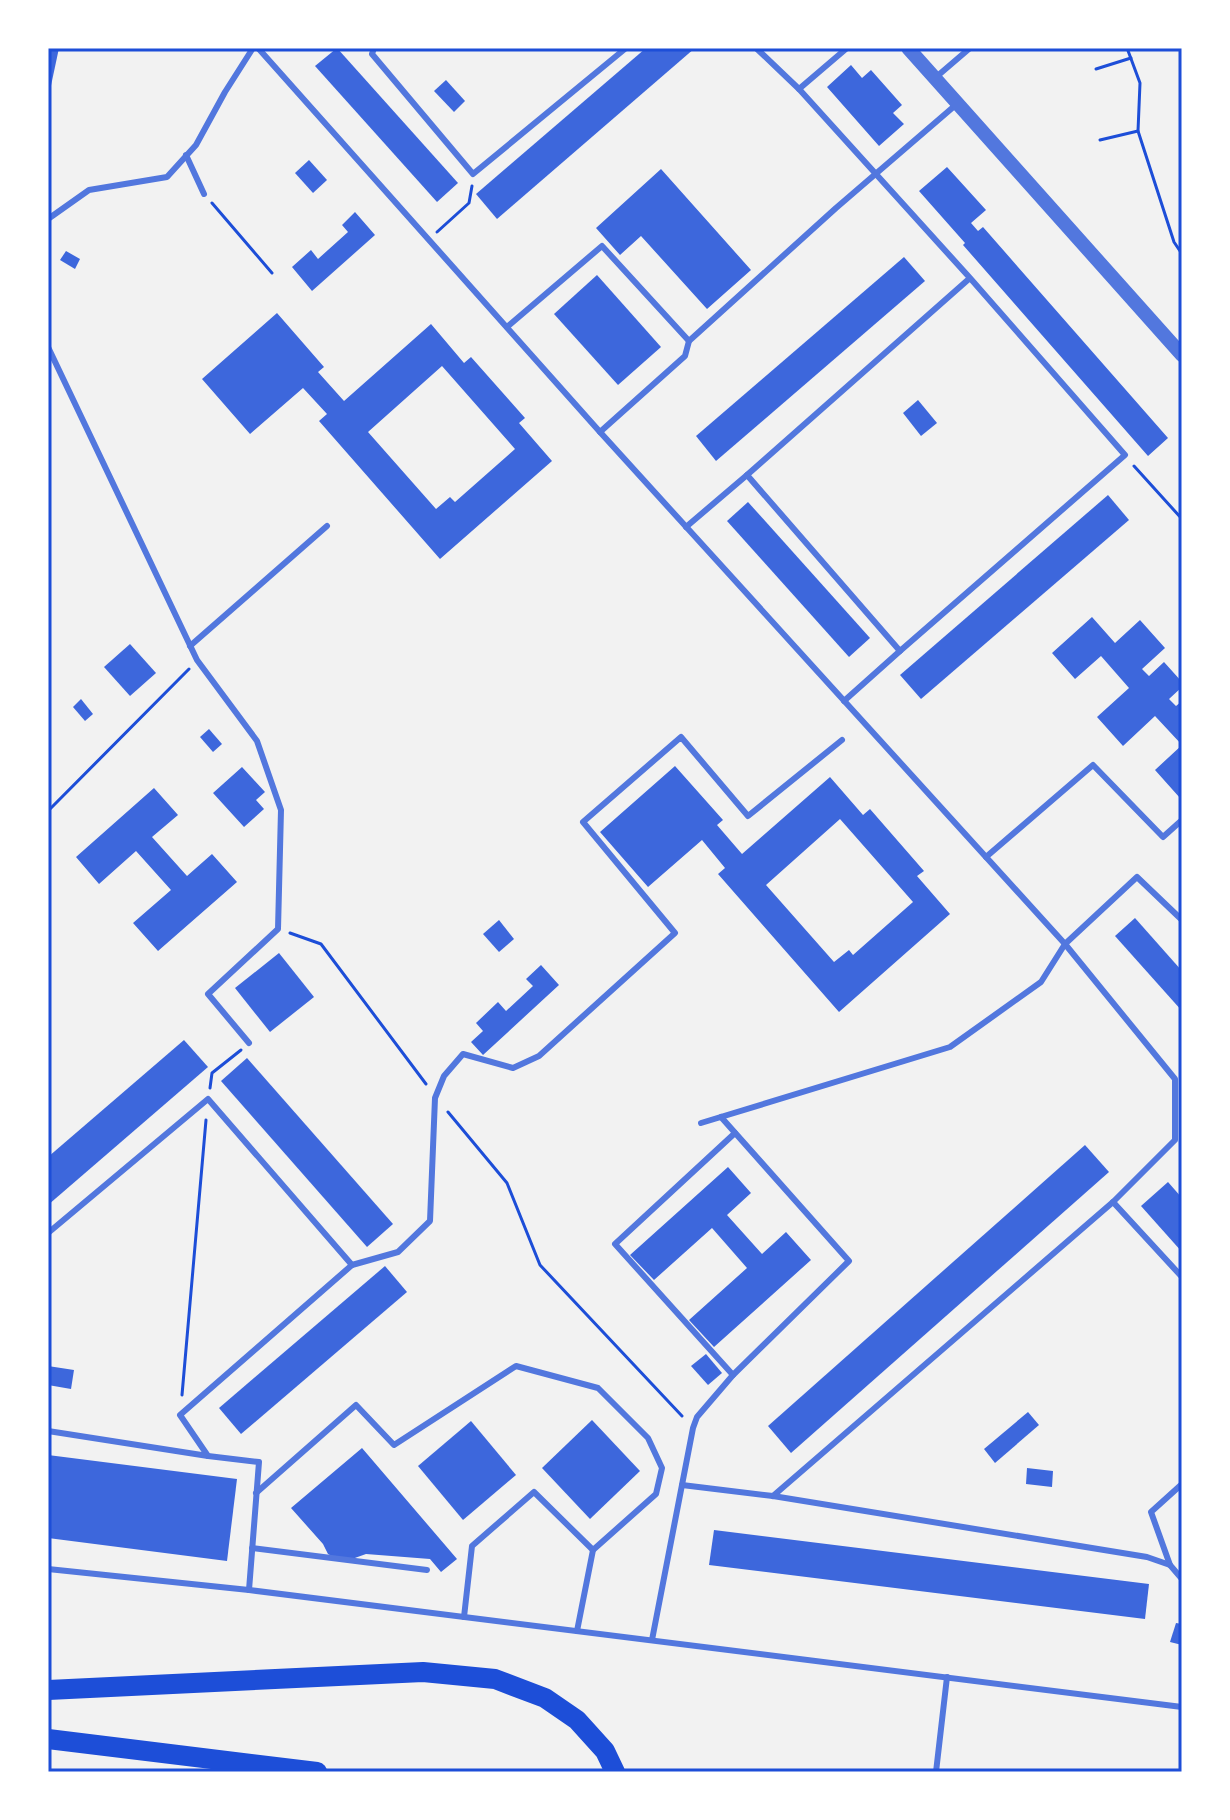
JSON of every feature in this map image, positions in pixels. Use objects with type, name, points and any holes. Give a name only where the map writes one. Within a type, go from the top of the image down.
[{"type":"main road","points":[[48,1690],[423,1672],[495,1679],[545,1698],[577,1720],[605,1751],[615,1772]]},
{"type":"main road","points":[[48,1739],[317,1772]]},
{"type":"street","points":[[908,48],[1182,355]]},
{"type":"lane","points":[[48,219],[89,190],[167,177],[196,145],[225,92],[256,48],[1065,944],[1175,1079],[1175,1140],[1113,1202],[773,1496]]},
{"type":"lane","points":[[374,48],[372,54],[473,174],[626,48]]},
{"type":"lane","points":[[756,48],[799,89],[1125,455],[844,701]]},
{"type":"lane","points":[[799,89],[847,48]]},
{"type":"lane","points":[[935,78],[970,48]]},
{"type":"lane","points":[[600,432],[685,356],[689,341],[958,103]]},
{"type":"lane","points":[[186,155],[204,194]]},
{"type":"lane","points":[[507,327],[602,246],[689,341]]},
{"type":"lane","points":[[686,527],[970,278]]},
{"type":"lane","points":[[48,347],[197,660],[257,741],[281,810],[278,929],[208,994],[249,1043]]},
{"type":"lane","points":[[747,475],[900,651]]},
{"type":"lane","points":[[190,646],[327,526]]},
{"type":"lane","points":[[208,1456],[180,1415],[352,1265],[398,1252],[430,1221],[435,1098],[444,1076],[463,1054],[513,1068],[539,1056],[675,933],[583,822],[681,737],[748,816],[842,740]]},
{"type":"lane","points":[[986,857],[1093,765],[1163,837],[1182,820]]},
{"type":"lane","points":[[701,1123],[950,1047],[1041,982],[1065,944],[1137,877],[1182,920]]},
{"type":"lane","points":[[48,1233],[208,1099],[352,1265]]},
{"type":"lane","points":[[652,1640],[697,1417],[733,1375],[849,1261],[721,1117]]},
{"type":"lane","points":[[733,1375],[615,1244],[735,1133]]},
{"type":"lane","points":[[1113,1202],[1182,1277]]},
{"type":"lane","points":[[256,1493],[356,1405],[394,1445],[516,1366],[598,1388],[648,1438],[662,1468],[656,1494],[593,1550],[577,1631]]},
{"type":"lane","points":[[48,1431],[259,1462],[249,1590]]},
{"type":"lane","points":[[1182,1484],[1151,1512],[1170,1565],[1182,1579]]},
{"type":"lane","points":[[682,1485],[773,1496],[1147,1557],[1170,1565]]},
{"type":"lane","points":[[464,1617],[472,1546],[534,1492],[593,1550]]},
{"type":"lane","points":[[252,1548],[427,1570]]},
{"type":"lane","points":[[48,1569],[249,1590],[1182,1707]]},
{"type":"lane","points":[[936,1772],[947,1677]]},
{"type":"path","points":[[1127,48],[1140,83],[1138,131],[1174,242],[1182,254]]},
{"type":"path","points":[[1096,69],[1131,58]]},
{"type":"path","points":[[1100,140],[1138,131]]},
{"type":"path","points":[[447,223],[469,203],[473,174]]},
{"type":"path","points":[[204,194],[272,273]]},
{"type":"path","points":[[1125,455],[1182,519]]},
{"type":"path","points":[[48,811],[197,660]]},
{"type":"path","points":[[278,929],[321,944],[435,1098],[507,1183],[540,1265],[693,1428]]},
{"type":"path","points":[[180,1415],[212,1073],[249,1043]]},
{"type":"building","points":[[48,48],[59,48],[49,95],[48,94]]},
{"type":"building","points":[[337,48],[458,183],[437,202],[315,66]]},
{"type":"building","points":[[646,48],[695,48],[497,219],[476,194]]},
{"type":"building","points":[[851,65],[862,78],[871,70],[902,105],[893,113],[904,124],[879,146],[827,87]]},
{"type":"building","points":[[446,80],[465,101],[454,112],[434,91]]},
{"type":"building","points":[[309,160],[327,180],[313,193],[295,173]]},
{"type":"building","points":[[947,167],[986,210],[971,223],[978,231],[983,227],[1168,438],[1148,456],[919,191]]},
{"type":"building","points":[[661,169],[751,270],[707,309],[641,236],[620,255],[596,228]]},
{"type":"building","points":[[355,212],[375,235],[312,291],[292,267],[311,250],[318,259],[348,232],[342,225]]},
{"type":"building","points":[[66,251],[80,259],[75,269],[60,260]]},
{"type":"building","points":[[904,257],[925,281],[716,461],[696,436]]},
{"type":"building","points":[[597,275],[661,347],[618,385],[554,314]]},
{"type":"building","points":[[277,313],[324,367],[318,372],[344,401],[431,324],[464,363],[471,357],[525,418],[519,423],[552,461],[440,559],[319,421],[327,414],[303,388],[250,434],[202,379]],"holes":[[[442,366],[515,449],[455,502],[450,497],[436,509],[368,432]]]},
{"type":"building","points":[[918,400],[937,423],[921,436],[903,413]]},
{"type":"building","points":[[1108,495],[1129,520],[921,699],[900,675]]},
{"type":"building","points":[[748,502],[870,638],[849,657],[727,521]]},
{"type":"building","points":[[1092,617],[1115,643],[1140,620],[1165,648],[1142,669],[1149,676],[1164,662],[1182,682],[1182,687],[1169,699],[1176,706],[1182,701],[1182,745],[1155,716],[1123,746],[1097,717],[1129,688],[1101,656],[1075,679],[1052,653]]},
{"type":"building","points":[[130,644],[156,673],[130,696],[104,667]]},
{"type":"building","points":[[81,699],[93,714],[85,721],[73,707]]},
{"type":"building","points":[[209,729],[222,744],[213,752],[200,737]]},
{"type":"building","points":[[1182,745],[1182,796],[1180,798],[1155,770]]},
{"type":"building","points":[[675,766],[723,820],[717,825],[742,854],[830,777],[863,815],[870,809],[924,871],[917,876],[950,914],[839,1012],[718,874],[725,868],[702,840],[648,887],[600,832]],"holes":[[[840,819],[913,902],[853,955],[849,950],[834,962],[766,885]]]},
{"type":"building","points":[[242,767],[265,792],[256,800],[264,809],[244,827],[213,793]]},
{"type":"building","points":[[154,788],[178,815],[152,837],[187,876],[212,854],[237,882],[158,951],[133,923],[171,890],[136,851],[99,884],[76,857]]},
{"type":"building","points":[[1135,918],[1182,971],[1182,1011],[1115,936]]},
{"type":"building","points":[[499,920],[514,939],[499,952],[483,934]]},
{"type":"building","points":[[279,953],[314,997],[270,1032],[235,988]]},
{"type":"building","points":[[541,965],[559,985],[483,1055],[471,1042],[483,1031],[476,1023],[498,1002],[506,1011],[533,986],[526,979]]},
{"type":"building","points":[[184,1040],[208,1067],[48,1205],[48,1157]]},
{"type":"building","points":[[247,1058],[393,1224],[367,1247],[221,1081]]},
{"type":"building","points":[[1085,1145],[1109,1172],[791,1453],[768,1426]]},
{"type":"building","points":[[728,1167],[751,1193],[727,1215],[762,1254],[786,1232],[811,1260],[714,1347],[689,1320],[747,1268],[712,1228],[654,1280],[630,1255]]},
{"type":"building","points":[[1168,1182],[1182,1198],[1182,1252],[1141,1206]]},
{"type":"building","points":[[385,1266],[407,1292],[241,1434],[219,1408]]},
{"type":"building","points":[[706,1354],[722,1373],[708,1385],[691,1366]]},
{"type":"building","points":[[48,1366],[74,1370],[71,1389],[48,1385]]},
{"type":"building","points":[[1028,1412],[1039,1425],[995,1463],[984,1449]]},
{"type":"building","points":[[592,1420],[640,1471],[590,1519],[542,1468]]},
{"type":"building","points":[[471,1421],[516,1475],[463,1520],[418,1466]]},
{"type":"building","points":[[362,1448],[457,1559],[441,1572],[430,1559],[366,1554],[339,1560],[328,1554],[291,1508]]},
{"type":"building","points":[[48,1455],[237,1479],[227,1561],[48,1538]]},
{"type":"building","points":[[1027,1468],[1053,1471],[1052,1487],[1026,1484]]},
{"type":"building","points":[[714,1530],[1149,1584],[1145,1619],[709,1565]]},
{"type":"building","points":[[1176,1623],[1182,1624],[1182,1645],[1170,1642]]}]
